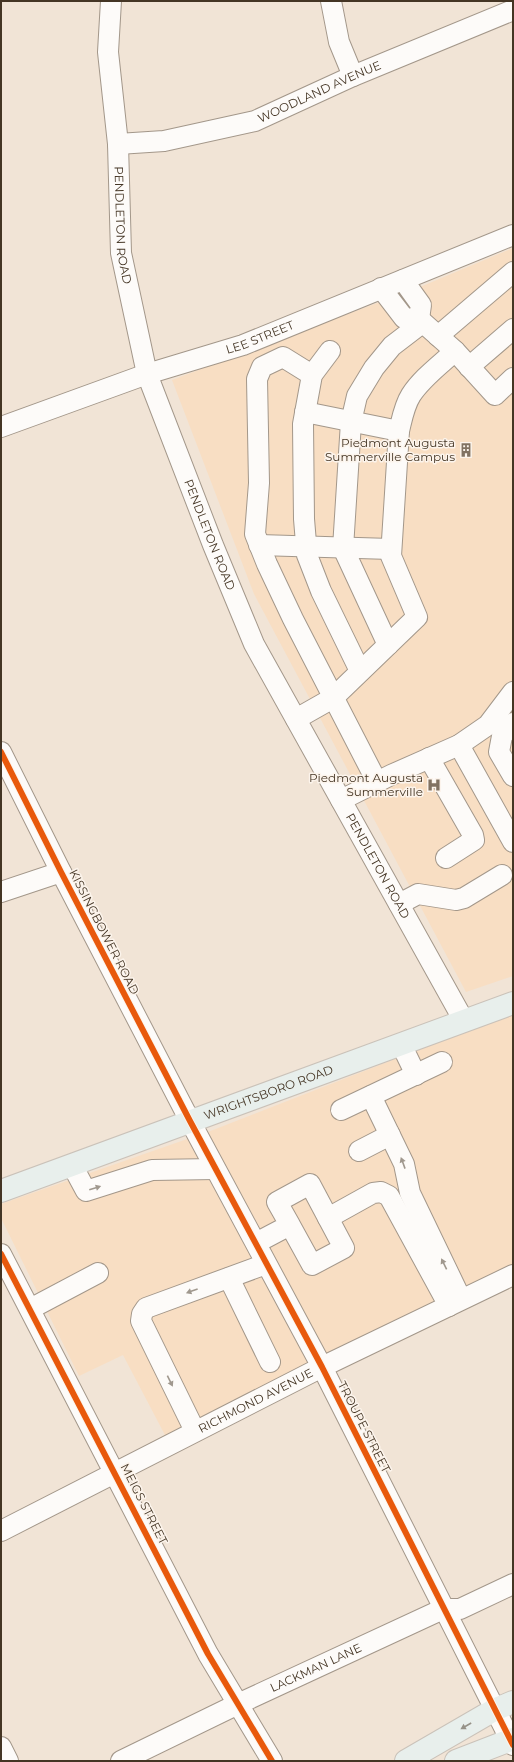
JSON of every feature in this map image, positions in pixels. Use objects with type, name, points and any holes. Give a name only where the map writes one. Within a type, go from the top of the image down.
[{"type":"main road","name":"WRIGHTSBORO ROAD","points":[[1,1191],[513,1003]]},
{"type":"main road","points":[[406,1761],[504,1706]]},
{"type":"main road","points":[[456,1761],[512,1741]]},
{"type":"street","name":"PENDLETON ROAD","points":[[112,1],[108,52],[118,144],[121,253],[147,374],[212,545],[254,644],[464,1021]]},
{"type":"street","points":[[332,1],[339,42],[353,76]]},
{"type":"street","name":"WOODLAND AVENUE","points":[[118,144],[164,141],[255,121],[353,76],[513,10]]},
{"type":"street","name":"LEE STREET","points":[[1,427],[147,374],[243,345],[513,235]]},
{"type":"street","points":[[438,336],[513,272]]},
{"type":"street","points":[[388,645],[343,548],[351,422],[357,396],[374,368],[392,346],[420,321],[421,304],[404,280]]},
{"type":"street","points":[[381,288],[404,318],[420,321],[438,336],[455,351],[495,395],[513,378]]},
{"type":"street","points":[[469,367],[513,329]]},
{"type":"street","points":[[330,350],[312,375],[303,424],[304,518],[306,546],[321,591],[360,671]]},
{"type":"street","points":[[296,719],[333,698],[417,617],[390,556],[399,431],[403,413],[410,396],[423,381],[455,351]]},
{"type":"street","points":[[312,375],[283,357],[262,367],[257,379],[259,483],[255,534],[293,619],[377,782]]},
{"type":"street","points":[[305,412],[399,431]]},
{"type":"street","points":[[260,545],[391,549]]},
{"type":"street","points":[[341,800],[377,782],[460,745],[488,725],[513,692]]},
{"type":"street","points":[[513,724],[502,736],[499,752],[513,776]]},
{"type":"street","points":[[460,745],[513,842]]},
{"type":"street","name":"KISSINGBOWER ROAD","points":[[1,752],[190,1122]]},
{"type":"street","points":[[429,758],[473,835],[474,840],[446,858]]},
{"type":"street","points":[[1,892],[61,872]]},
{"type":"street","points":[[399,904],[418,894],[456,900],[464,898],[502,875]]},
{"type":"street","points":[[401,1044],[416,1075]]},
{"type":"street","points":[[341,1110],[442,1062]]},
{"type":"street","points":[[371,1096],[404,1164],[410,1193],[455,1302]]},
{"type":"street","name":"TROUPE STREET","points":[[190,1122],[322,1367],[443,1609],[504,1706],[512,1741]]},
{"type":"street","points":[[359,1150],[390,1135]]},
{"type":"street","points":[[72,1165],[86,1191],[152,1170],[215,1169]]},
{"type":"street","points":[[310,1184],[344,1248],[312,1266],[290,1225],[277,1202],[310,1184]]},
{"type":"street","points":[[328,1218],[373,1193],[381,1192],[389,1196],[455,1302]]},
{"type":"street","points":[[256,1243],[290,1225]]},
{"type":"street","name":"MEIGS STREET","points":[[1,1254],[208,1654],[272,1761]]},
{"type":"street","points":[[195,1431],[141,1321],[142,1314],[146,1308],[266,1264]]},
{"type":"street","points":[[30,1309],[98,1273]]},
{"type":"street","name":"RICHMOND AVENUE","points":[[1,1531],[322,1367],[513,1275]]},
{"type":"street","points":[[229,1278],[270,1362]]},
{"type":"street","name":"LACKMAN LANE","points":[[121,1761],[238,1704],[443,1609],[460,1608],[513,1584]]},
{"type":"street","points":[[1,1747],[8,1761]]},
{"type":"shaded area","name":"Piedmont Augusta Summerville","points":[[513,248],[513,976],[466,992],[254,594],[172,380],[420,287]]},
{"type":"shaded area","points":[[513,1013],[513,1266],[166,1437],[123,1355],[79,1376],[1,1218],[1,1204],[213,1130]]},
{"type":"cycle path","points":[[1,752],[61,872],[190,1121],[322,1367],[513,1745]]},
{"type":"cycle path","points":[[1,1254],[208,1654],[272,1761]]},
{"type":"place","name":"Piedmont Augusta Summerville Campus","points":[[466,450]]},
{"type":"place","name":"Piedmont Augusta Summerville","points":[[434,785]]}]
